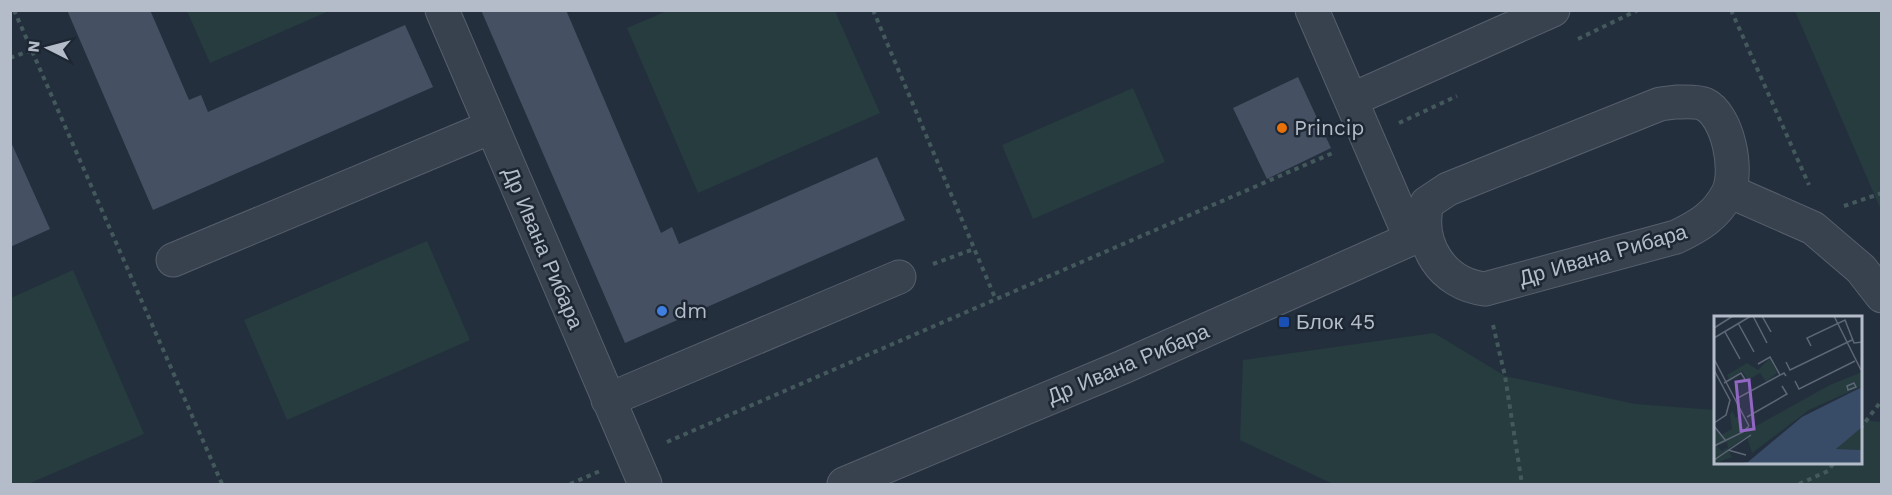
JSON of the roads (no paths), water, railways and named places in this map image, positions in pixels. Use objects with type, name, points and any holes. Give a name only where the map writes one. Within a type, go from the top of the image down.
[{"type":"street","name":"Др Ивана Рибара","points":[[442,10],[639,470]]},
{"type":"street","points":[[1312,10],[1367,138],[1418,236]]},
{"type":"street","points":[[1351,100],[1553,10]]},
{"type":"street","points":[[1418,236],[1427,203],[1448,189],[1660,104],[1704,104],[1719,118],[1733,165],[1729,191],[1813,228],[1861,269],[1881,296]]},
{"type":"street","points":[[173,260],[492,127]]},
{"type":"street","name":"Др Ивана Рибара","points":[[844,484],[1139,360],[1418,236],[1444,272],[1472,287],[1485,289],[1676,237],[1705,222],[1729,191]]},
{"type":"street","points":[[608,400],[898,277]]},
{"type":"place","name":"Princip","points":[[1282,128]]},
{"type":"place","name":"dm","points":[[662,311]]},
{"type":"place","name":"Блок 45","points":[[1284,322]]}]
